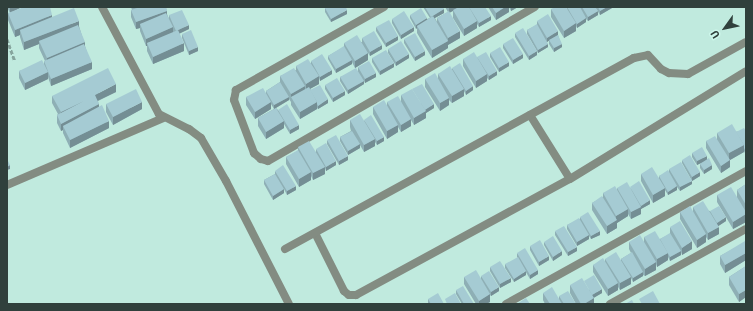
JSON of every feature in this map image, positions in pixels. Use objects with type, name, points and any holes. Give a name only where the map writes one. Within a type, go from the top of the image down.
[{"type":"street","points":[[102,7],[156,109],[163,118],[189,128],[201,138],[226,181],[289,304]]},
{"type":"street","points":[[384,7],[236,90],[234,100],[254,152],[261,159],[268,161],[535,7]]},
{"type":"street","points":[[286,249],[641,55],[648,55],[660,69],[669,73],[688,74],[746,42]]},
{"type":"street","points":[[315,233],[344,291],[349,295],[356,295],[570,179],[746,71]]},
{"type":"street","points":[[530,115],[570,179]]},
{"type":"street","points":[[7,185],[163,118]]},
{"type":"street","points":[[506,304],[746,171]]},
{"type":"street","points":[[610,304],[746,229]]},
{"type":"path","points":[[7,39],[15,61]]},
{"type":"building","points":[[24,7],[50,7],[52,15],[15,30],[8,13]]},
{"type":"building","points":[[140,7],[166,7],[167,11],[136,22],[131,10]]},
{"type":"building","points":[[346,7],[347,10],[331,19],[325,8]]},
{"type":"building","points":[[425,7],[443,7],[444,9],[431,17]]},
{"type":"building","points":[[459,7],[469,7],[477,21],[464,29],[453,10]]},
{"type":"building","points":[[469,7],[485,7],[491,16],[479,23]]},
{"type":"building","points":[[492,7],[505,7],[496,13]]},
{"type":"building","points":[[555,7],[566,7],[576,23],[564,31],[551,9]]},
{"type":"building","points":[[567,7],[580,7],[586,18],[577,24]]},
{"type":"building","points":[[582,7],[595,7],[598,11],[588,17]]},
{"type":"building","points":[[598,7],[607,7],[600,11]]},
{"type":"building","points":[[74,8],[79,21],[24,42],[20,30]]},
{"type":"building","points":[[421,8],[427,18],[416,25],[410,15]]},
{"type":"building","points":[[182,10],[189,25],[176,31],[169,15]]},
{"type":"building","points":[[404,11],[414,27],[401,35],[392,19]]},
{"type":"building","points":[[449,11],[460,31],[448,38],[437,18]]},
{"type":"building","points":[[166,13],[173,27],[146,39],[140,24]]},
{"type":"building","points":[[548,14],[558,31],[547,38],[537,21]]},
{"type":"building","points":[[433,16],[448,41],[432,50],[417,26]]},
{"type":"building","points":[[389,20],[398,36],[386,43],[376,27]]},
{"type":"building","points":[[537,24],[548,44],[538,50],[527,30]]},
{"type":"building","points":[[78,25],[85,42],[47,58],[39,41]]},
{"type":"building","points":[[523,28],[537,51],[529,56],[515,33]]},
{"type":"building","points":[[178,30],[184,43],[153,57],[147,43]]},
{"type":"building","points":[[191,30],[198,47],[189,51],[182,34]]},
{"type":"building","points":[[374,31],[382,45],[370,52],[362,38]]},
{"type":"building","points":[[415,33],[425,51],[415,57],[404,39]]},
{"type":"building","points":[[357,35],[368,53],[355,61],[344,43]]},
{"type":"building","points":[[558,35],[562,44],[554,48],[549,40]]},
{"type":"building","points":[[513,38],[523,54],[513,60],[503,44]]},
{"type":"building","points":[[401,41],[409,54],[396,62],[388,49]]},
{"type":"building","points":[[84,44],[92,62],[51,79],[44,61]]},
{"type":"building","points":[[344,46],[352,60],[336,69],[328,56]]},
{"type":"building","points":[[500,47],[509,62],[499,68],[490,53]]},
{"type":"building","points":[[386,50],[394,63],[380,71],[372,58]]},
{"type":"building","points":[[474,52],[487,74],[476,81],[463,59]]},
{"type":"building","points":[[486,52],[497,71],[489,76],[477,57]]},
{"type":"building","points":[[322,54],[332,70],[320,77],[311,61]]},
{"type":"building","points":[[308,59],[319,76],[306,84],[296,66]]},
{"type":"building","points":[[42,60],[48,72],[25,83],[19,71]]},
{"type":"building","points":[[369,61],[376,73],[365,79],[358,67]]},
{"type":"building","points":[[460,63],[473,86],[466,91],[452,68]]},
{"type":"building","points":[[450,66],[464,89],[452,96],[438,74]]},
{"type":"building","points":[[108,68],[116,84],[95,95],[99,104],[61,124],[57,115],[84,101],[61,112],[52,96]]},
{"type":"building","points":[[294,68],[305,86],[291,94],[280,76]]},
{"type":"building","points":[[356,68],[364,81],[348,90],[340,77]]},
{"type":"building","points":[[435,73],[449,98],[440,103],[425,79]]},
{"type":"building","points":[[337,78],[345,91],[333,98],[325,85]]},
{"type":"building","points":[[280,82],[289,97],[274,105],[266,91]]},
{"type":"building","points":[[422,84],[434,104],[425,110],[412,89]]},
{"type":"building","points":[[320,85],[328,99],[318,106],[310,90]]},
{"type":"building","points":[[309,87],[317,102],[300,112],[291,97]]},
{"type":"building","points":[[263,88],[271,102],[255,112],[246,97]]},
{"type":"building","points":[[136,89],[142,102],[113,117],[106,104]]},
{"type":"building","points":[[412,89],[426,111],[414,118],[401,95]]},
{"type":"building","points":[[398,96],[411,119],[401,125],[387,102]]},
{"type":"building","points":[[384,100],[398,125],[387,131],[373,107]]},
{"type":"building","points":[[287,104],[299,125],[290,130],[278,110]]},
{"type":"building","points":[[102,105],[109,121],[70,140],[63,126]]},
{"type":"building","points":[[276,108],[284,121],[266,132],[258,118]]},
{"type":"building","points":[[360,114],[375,139],[364,145],[350,120]]},
{"type":"building","points":[[371,115],[384,137],[377,141],[364,120]]},
{"type":"building","points":[[732,124],[744,145],[729,153],[717,133]]},
{"type":"building","points":[[744,128],[746,131],[746,151],[736,132]]},
{"type":"building","points":[[352,131],[360,144],[348,151],[340,137]]},
{"type":"building","points":[[336,135],[348,156],[339,161],[327,140]]},
{"type":"building","points":[[715,136],[730,160],[721,166],[706,141]]},
{"type":"building","points":[[309,141],[325,167],[313,173],[298,147]]},
{"type":"building","points":[[326,143],[336,161],[326,167],[316,149]]},
{"type":"building","points":[[702,147],[707,156],[697,161],[692,153]]},
{"type":"building","points":[[298,150],[311,172],[299,179],[286,157]]},
{"type":"building","points":[[690,155],[700,172],[692,177],[682,160]]},
{"type":"building","points":[[709,158],[712,165],[704,170],[700,164]]},
{"type":"building","points":[[7,159],[10,165],[7,167]]},
{"type":"building","points":[[681,162],[692,181],[680,187],[669,169]]},
{"type":"building","points":[[283,165],[296,186],[287,191],[275,171]]},
{"type":"building","points":[[652,167],[665,188],[653,195],[641,174]]},
{"type":"building","points":[[668,170],[677,186],[668,192],[659,176]]},
{"type":"building","points":[[275,174],[284,189],[273,196],[264,180]]},
{"type":"building","points":[[639,181],[650,200],[641,206],[630,187]]},
{"type":"building","points":[[627,182],[641,207],[631,212],[617,188]]},
{"type":"building","points":[[746,184],[746,205],[737,190]]},
{"type":"building","points":[[615,186],[628,209],[616,216],[603,193]]},
{"type":"building","points":[[731,187],[746,212],[746,214],[733,222],[717,195]]},
{"type":"building","points":[[602,196],[617,220],[607,226],[592,203]]},
{"type":"building","points":[[703,201],[719,227],[708,233],[693,207]]},
{"type":"building","points":[[690,206],[706,234],[697,240],[680,212]]},
{"type":"building","points":[[719,206],[726,217],[717,223],[710,211]]},
{"type":"building","points":[[588,212],[600,231],[591,236],[580,217]]},
{"type":"building","points":[[579,218],[589,235],[577,242],[567,225]]},
{"type":"building","points":[[680,221],[692,241],[682,248],[670,227]]},
{"type":"building","points":[[564,226],[577,247],[568,252],[555,231]]},
{"type":"building","points":[[655,231],[668,253],[657,259],[644,237]]},
{"type":"building","points":[[670,233],[681,251],[670,257],[660,239]]},
{"type":"building","points":[[640,235],[656,262],[645,269],[629,242]]},
{"type":"building","points":[[553,236],[562,251],[553,257],[544,242]]},
{"type":"building","points":[[540,240],[549,256],[539,262],[530,246]]},
{"type":"building","points":[[745,241],[746,253],[725,265],[720,256]]},
{"type":"building","points":[[525,248],[538,270],[530,275],[517,253]]},
{"type":"building","points":[[616,252],[631,277],[620,283],[605,259]]},
{"type":"building","points":[[632,252],[643,272],[633,278],[621,259]]},
{"type":"building","points":[[518,257],[526,271],[514,279],[505,264]]},
{"type":"building","points":[[603,258],[618,283],[608,289],[593,265]]},
{"type":"building","points":[[500,261],[511,278],[500,284],[490,267]]},
{"type":"building","points":[[746,266],[746,290],[739,294],[729,277]]},
{"type":"building","points":[[476,270],[490,294],[479,301],[464,277]]},
{"type":"building","points":[[489,271],[499,287],[491,292],[481,276]]},
{"type":"building","points":[[594,275],[602,289],[592,295],[584,281]]},
{"type":"building","points":[[582,278],[594,298],[584,304],[581,304],[570,285]]},
{"type":"building","points":[[463,286],[474,304],[464,304],[456,290]]},
{"type":"building","points":[[552,287],[562,304],[550,304],[543,293]]},
{"type":"building","points":[[568,291],[576,304],[564,304],[559,296]]},
{"type":"building","points":[[653,291],[660,304],[642,304],[639,299]]},
{"type":"building","points":[[438,293],[444,304],[431,304],[428,299]]},
{"type":"building","points":[[455,293],[461,304],[447,304],[445,299]]},
{"type":"building","points":[[526,298],[530,304],[517,304]]},
{"type":"building","points":[[632,300],[634,304],[625,304]]}]
